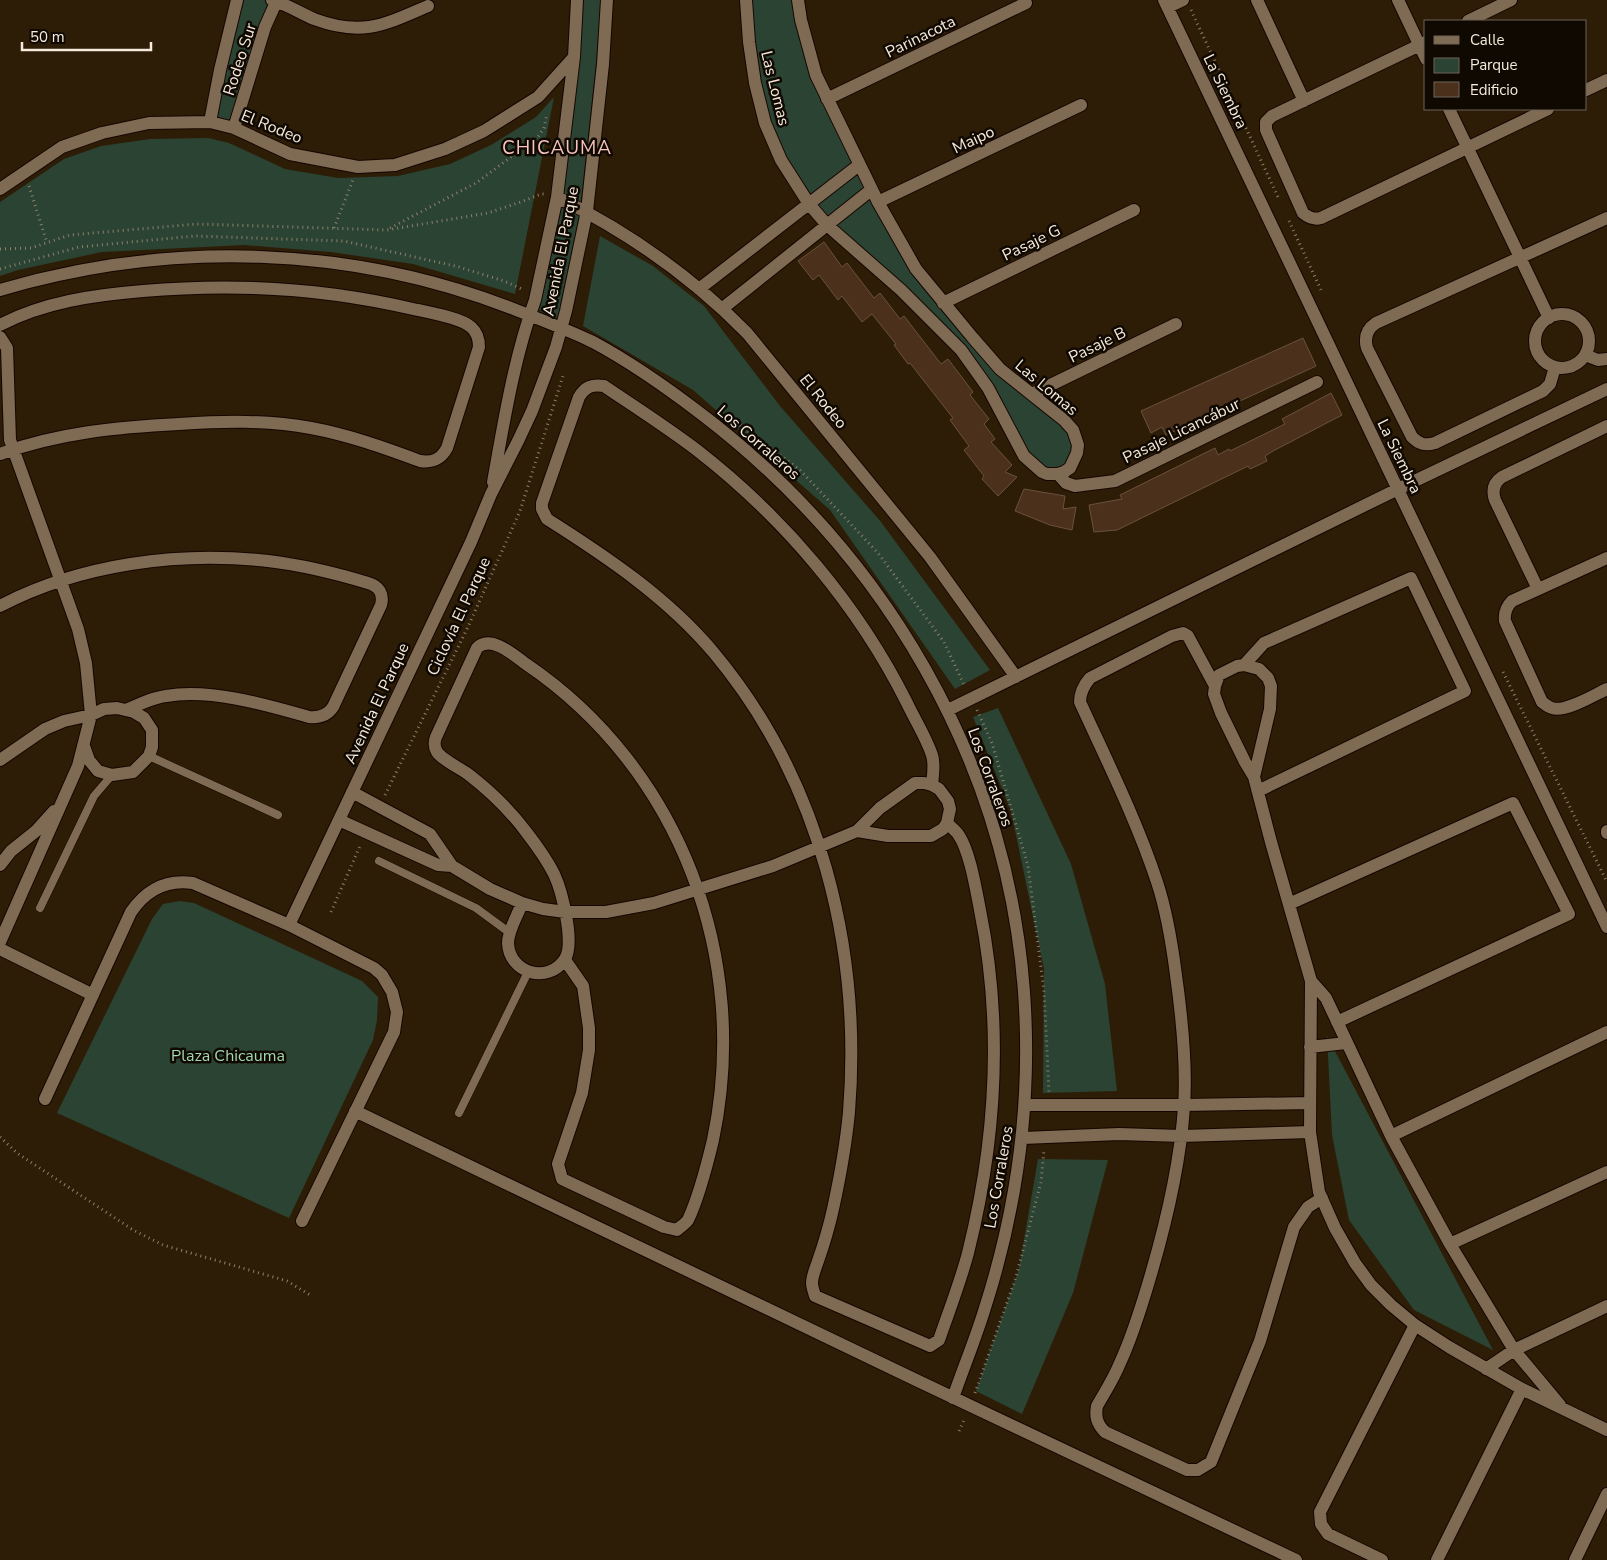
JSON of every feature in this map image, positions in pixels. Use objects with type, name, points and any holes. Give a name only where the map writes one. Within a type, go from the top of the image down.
[{"type":"street","name":"Rodeo Sur","points":[[210,122],[237,0]]},
{"type":"street","name":"Rodeo Sur","points":[[234,128],[275,0]]},
{"type":"street","points":[[275,0],[315,19],[344,28],[366,29],[395,21],[428,6]]},
{"type":"street","name":"Avenida El Parque","points":[[491,494],[510,396],[529,315],[535,300],[557,197],[574,57],[577,0]]},
{"type":"street","name":"Avenida El Parque","points":[[289,926],[471,542],[491,494],[532,412],[553,356],[587,211],[603,64],[607,0]]},
{"type":"street","name":"Las Lomas","points":[[746,0],[749,42],[755,83],[765,123],[781,160],[809,204],[827,225],[901,290],[960,350],[988,388],[1024,456],[1042,472],[1058,474],[1070,468],[1078,445],[1069,424],[1000,369],[916,269],[871,190],[816,75],[801,20],[798,0]]},
{"type":"street","points":[[1257,0],[1304,101]]},
{"type":"street","points":[[1398,0],[1422,43],[1272,116],[1266,122],[1266,126],[1303,213],[1313,219],[1321,218],[1546,110]]},
{"type":"street","points":[[1470,20],[1512,0]]},
{"type":"street","name":"Parinacota","points":[[827,99],[1026,3]]},
{"type":"street","points":[[1166,4],[1187,4]]},
{"type":"street","name":"La Siembra","points":[[1166,4],[1607,927]]},
{"type":"street","name":"El Rodeo","points":[[0,189],[62,148],[102,133],[149,123],[210,122],[234,128],[290,154],[358,167],[395,165],[445,149],[484,131],[538,97],[574,57]]},
{"type":"street","points":[[1587,90],[1607,80]]},
{"type":"street","name":"Maipo","points":[[878,202],[1081,105]]},
{"type":"street","points":[[1449,110],[1549,318]]},
{"type":"street","points":[[699,288],[859,165]]},
{"type":"street","points":[[723,308],[871,190]]},
{"type":"street","name":"El Rodeo","points":[[557,197],[587,211],[646,249],[699,288],[723,308],[747,333],[930,557],[1016,677]]},
{"type":"street","name":"Pasaje G","points":[[943,303],[1134,210]]},
{"type":"street","points":[[1555,367],[1550,384],[1543,391],[1435,443],[1423,444],[1417,442],[1412,437],[1367,348],[1366,338],[1371,327],[1376,323],[1607,218]]},
{"type":"street","points":[[0,290],[60,274],[131,262],[203,256],[266,256],[334,262],[414,277],[484,298],[561,328]]},
{"type":"street","points":[[0,325],[44,307],[84,298],[163,289],[275,288],[347,296],[424,311],[467,324],[475,331],[480,347],[447,448],[440,458],[434,461],[420,461],[348,437],[313,428],[250,421],[160,424],[78,433],[12,445],[0,454]]},
{"type":"street","points":[[1566,314],[1575,317],[1587,330],[1589,339],[1585,355],[1580,362],[1564,368],[1547,364],[1537,350],[1535,341],[1537,332],[1549,318],[1566,314]]},
{"type":"street","name":"Pasaje B","points":[[1032,394],[1176,324]]},
{"type":"street","name":"Los Corraleros","points":[[561,328],[594,343],[642,370],[728,434],[796,496],[850,558],[882,599],[919,657],[948,710],[980,787],[998,845],[1012,906],[1024,991],[1026,1105],[1014,1196],[994,1278],[983,1316],[952,1398]]},
{"type":"street","points":[[0,337],[7,348],[12,445]]},
{"type":"street","points":[[960,350],[973,338]]},
{"type":"street","points":[[1585,355],[1598,360],[1607,359]]},
{"type":"street","name":"Pasaje Licancábur","points":[[1058,474],[1066,483],[1074,486],[1116,480],[1317,382]]},
{"type":"street","points":[[932,785],[932,756],[903,695],[860,624],[809,557],[762,507],[698,451],[604,386],[593,385],[588,387],[579,396],[542,503],[543,515],[588,544],[641,584],[671,610],[714,653],[752,706],[798,789],[820,846],[836,905],[848,987],[851,1070],[849,1112],[840,1178],[812,1282],[815,1296],[930,1346],[939,1340],[967,1255],[978,1211],[986,1167],[994,1078],[992,1000],[982,924],[965,848],[958,835],[947,823]]},
{"type":"street","points":[[948,710],[1398,489],[1607,389]]},
{"type":"street","points":[[1538,589],[1495,500],[1494,487],[1502,477],[1607,426]]},
{"type":"street","points":[[0,428],[12,445],[78,628],[86,663],[91,715],[78,766],[0,942]]},
{"type":"street","points":[[1607,558],[1512,601],[1506,609],[1505,621],[1542,702],[1552,709],[1563,709],[1607,689]]},
{"type":"street","points":[[0,606],[61,581],[98,571],[172,560],[238,559],[296,565],[374,584],[381,592],[381,605],[333,708],[326,715],[315,718],[238,699],[190,694],[167,695],[146,701],[126,710]]},
{"type":"street","points":[[1244,665],[1264,643],[1411,578],[1465,691],[1258,791]]},
{"type":"street","points":[[1322,1198],[1308,1207],[1294,1227],[1260,1341],[1213,1458],[1203,1468],[1192,1471],[1187,1470],[1105,1432],[1097,1421],[1098,1406],[1121,1362],[1142,1308],[1170,1200],[1181,1136],[1184,1105],[1183,1049],[1172,943],[1158,884],[1139,835],[1080,702],[1080,696],[1084,685],[1090,678],[1172,636],[1183,633],[1188,636],[1214,686],[1217,704],[1254,778],[1311,981],[1310,1132],[1313,1158],[1322,1198],[1355,1264],[1371,1284],[1415,1325],[1522,1389],[1607,1430]]},
{"type":"street","points":[[522,903],[510,933],[508,941],[509,952],[515,962],[528,972],[544,974],[558,968],[565,960],[570,940],[560,888],[555,876],[528,834],[497,799],[468,774],[439,755],[434,747],[436,737],[477,648],[484,644],[493,644],[510,652],[538,672],[590,716],[613,742],[654,797],[686,858],[698,889],[708,921],[719,978],[724,1053],[719,1103],[710,1152],[701,1184],[687,1221],[677,1230],[664,1228],[562,1179],[558,1164],[582,1093],[589,1043],[584,986],[565,960]]},
{"type":"street","points":[[1214,686],[1219,675],[1232,668],[1244,665],[1259,669],[1271,686],[1270,709],[1254,778]]},
{"type":"street","points":[[0,760],[45,729],[64,721],[91,715],[104,709],[118,708],[134,712],[144,718],[152,730],[152,747],[149,756],[133,772],[112,775],[98,771],[89,760],[84,746]]},
{"type":"street","points":[[352,792],[430,834],[452,866],[490,890],[522,903],[543,909],[565,912],[606,912],[654,903],[773,866],[857,831],[880,808],[915,783],[924,782],[932,785],[944,794],[948,801],[950,816],[947,823],[937,833],[923,837],[888,836],[857,831]]},
{"type":"street","points":[[0,865],[11,851],[36,831],[64,799]]},
{"type":"street","points":[[1290,904],[1513,803],[1569,914],[1337,1022]]},
{"type":"street","points":[[339,820],[366,834],[438,865],[452,866]]},
{"type":"street","points":[[44,1099],[131,912],[144,895],[164,884],[183,882],[202,886],[289,926],[374,968],[382,975],[392,992],[397,1012],[394,1032],[302,1221]]},
{"type":"street","points":[[0,949],[93,995]]},
{"type":"street","points":[[1311,981],[1326,998],[1391,1136],[1450,1244],[1514,1350],[1564,1409]]},
{"type":"street","points":[[1391,1136],[1607,1032]]},
{"type":"street","points":[[1310,1047],[1346,1043]]},
{"type":"street","points":[[1026,1105],[1184,1105],[1310,1102]]},
{"type":"street","points":[[355,1111],[952,1398],[1296,1560]]},
{"type":"street","points":[[1023,1138],[1119,1134],[1181,1136],[1310,1132]]},
{"type":"street","points":[[1450,1244],[1607,1172]]},
{"type":"street","points":[[1486,1369],[1514,1350],[1607,1306]]},
{"type":"street","points":[[1382,1560],[1328,1534],[1321,1524],[1320,1512],[1415,1325]]},
{"type":"street","points":[[1437,1560],[1522,1389]]},
{"type":"street","points":[[1575,1560],[1607,1494]]},
{"type":"lane","points":[[149,756],[278,815]]},
{"type":"lane","points":[[40,908],[94,796],[112,775]]},
{"type":"lane","points":[[379,861],[476,908],[510,933]]},
{"type":"lane","points":[[459,1112],[528,972]]},
{"type":"path","points":[[1187,4],[1282,205]]},
{"type":"path","points":[[387,230],[476,183],[538,137],[544,128],[546,114]]},
{"type":"path","points":[[334,228],[358,167]]},
{"type":"path","points":[[24,172],[48,242]]},
{"type":"path","points":[[0,249],[31,248],[70,235],[197,224],[387,230],[488,213],[540,194]]},
{"type":"path","points":[[1286,214],[1323,294]]},
{"type":"path","name":"Ciclovía El Parque","points":[[380,806],[467,629],[520,511],[565,368]]},
{"type":"path","points":[[1502,670],[1607,882]]},
{"type":"path","points":[[331,912],[366,834]]},
{"type":"path","points":[[0,1137],[18,1153],[133,1230],[164,1245],[287,1281],[310,1294]]},
{"type":"green space","points":[[242,0],[272,0],[232,121],[214,118]]},
{"type":"green space","points":[[583,0],[601,0],[580,210],[560,321],[541,312],[538,308]]},
{"type":"green space","points":[[750,0],[793,0],[796,21],[913,272],[1061,423],[1072,438],[1073,453],[1066,466],[1057,470],[1044,468],[1027,454],[991,385],[830,222],[784,158],[769,121],[758,82]]},
{"type":"green space","points":[[554,97],[515,294],[413,264],[331,252],[244,245],[102,252],[18,270],[0,276],[0,202],[64,159],[101,146],[150,139],[208,138],[229,143],[285,169],[338,178],[398,176],[450,164],[491,145],[536,117]]},
{"type":"green space","points":[[600,236],[653,266],[704,306],[780,406],[881,522],[990,670],[955,689],[830,510],[693,390],[583,326]]},
{"type":"green space","points":[[998,708],[1071,864],[1105,984],[1117,1091],[1043,1093],[1044,969],[1011,811],[973,717]]},
{"type":"green space","name":"Plaza Chicauma","points":[[179,901],[194,903],[362,981],[378,997],[377,1020],[373,1040],[289,1218],[57,1113],[152,919],[163,904]]},
{"type":"green space","points":[[1327,1036],[1493,1350],[1414,1310],[1349,1220],[1332,1135]]},
{"type":"green space","points":[[1038,1159],[1108,1160],[1073,1293],[1022,1414],[976,1391],[1019,1269]]},
{"type":"building","points":[[824,242],[842,267],[847,263],[874,298],[880,293],[900,319],[904,316],[941,364],[948,359],[973,392],[970,395],[989,419],[984,424],[995,439],[991,442],[1012,465],[1005,472],[1017,477],[998,496],[982,479],[984,476],[964,450],[969,446],[950,420],[953,418],[910,363],[908,364],[894,345],[896,344],[872,314],[862,322],[842,296],[838,300],[819,275],[813,280],[798,261]]},
{"type":"building","points":[[1303,338],[1316,366],[1166,435],[1162,427],[1151,433],[1141,411]]},
{"type":"building","points":[[1331,393],[1342,415],[1273,451],[1265,456],[1267,461],[1250,469],[1248,466],[1117,530],[1094,532],[1089,505],[1122,499],[1120,495],[1215,448],[1218,455],[1229,449],[1230,451],[1285,424],[1282,419]]},
{"type":"building","points":[[1024,489],[1065,496],[1063,509],[1076,507],[1072,530],[1050,525],[1015,511]]},
{"type":"district","name":"CHICAUMA","points":[[557,147]]}]
